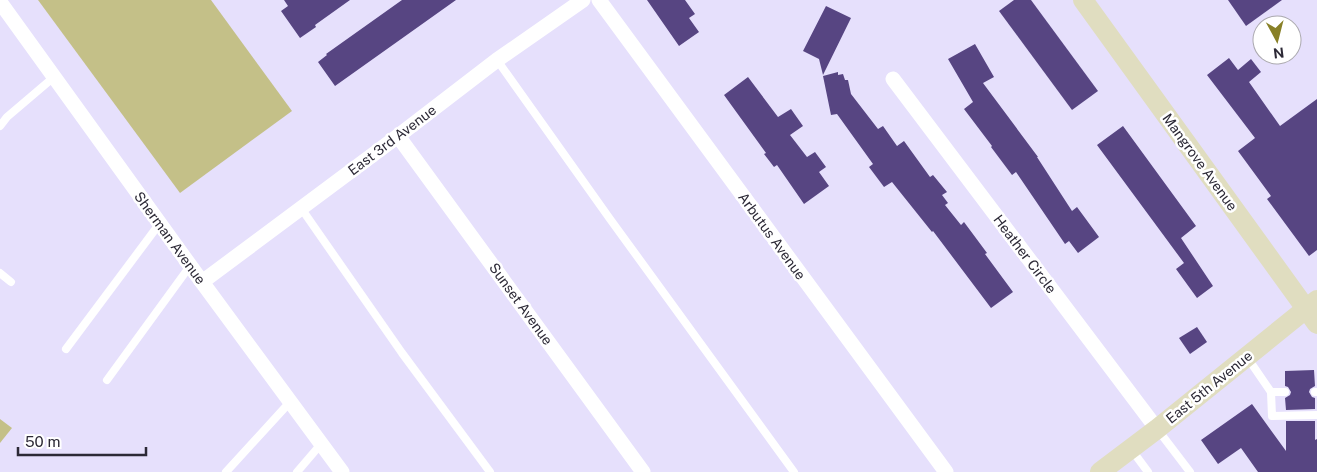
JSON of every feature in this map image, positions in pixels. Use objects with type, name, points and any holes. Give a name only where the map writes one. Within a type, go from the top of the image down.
[{"type":"street","name":"East 3rd Avenue","points":[[202,282],[497,60],[583,0]]},
{"type":"street","name":"Arbutus Avenue","points":[[598,0],[946,472]]},
{"type":"street","name":"Mangrove Avenue","points":[[1084,0],[1313,311]]},
{"type":"street","name":"Sherman Avenue","points":[[0,2],[190,266],[342,472]]},
{"type":"street","name":"Heather Circle","points":[[893,79],[1157,429]]},
{"type":"street","name":"Sunset Avenue","points":[[398,136],[643,472]]},
{"type":"street","name":"East 5th Avenue","points":[[1100,472],[1247,357],[1313,311]]},
{"type":"lane","points":[[497,60],[794,472]]},
{"type":"lane","points":[[0,126],[7,116],[54,77]]},
{"type":"lane","points":[[301,208],[402,353],[490,472]]},
{"type":"lane","points":[[66,349],[160,223]]},
{"type":"lane","points":[[107,380],[190,266]]},
{"type":"lane","points":[[0,273],[11,282]]},
{"type":"lane","points":[[1247,357],[1271,392],[1272,416],[1317,415]]},
{"type":"lane","points":[[1271,392],[1285,392]]},
{"type":"lane","points":[[226,472],[290,402]]},
{"type":"lane","points":[[1157,429],[1190,472]]},
{"type":"lane","points":[[297,472],[322,444]]},
{"type":"lane","points":[[1131,449],[1148,472]]},
{"type":"shaded area","points":[[38,0],[211,0],[292,111],[180,193]]},
{"type":"shaded area","points":[[0,419],[12,428],[0,443]]},
{"type":"building","points":[[284,0],[350,0],[300,38],[281,11],[288,6]]},
{"type":"building","points":[[402,0],[456,0],[335,86],[318,62],[326,54]]},
{"type":"building","points":[[647,0],[685,0],[695,14],[689,18],[699,32],[679,46]]},
{"type":"building","points":[[1014,0],[1031,0],[1098,91],[1072,110],[999,11]]},
{"type":"building","points":[[1228,0],[1282,0],[1261,15],[1252,15],[1252,22],[1246,26]]},
{"type":"building","points":[[826,6],[851,18],[823,75],[819,59],[803,51]]},
{"type":"building","points":[[975,44],[994,77],[983,83],[1038,157],[1072,211],[1077,207],[1099,237],[1078,253],[1069,241],[1065,244],[1016,172],[1012,175],[964,109],[973,102],[948,59]]},
{"type":"building","points":[[1229,58],[1238,70],[1251,59],[1252,65],[1256,65],[1261,72],[1249,82],[1280,126],[1317,99],[1317,250],[1309,256],[1267,199],[1271,196],[1238,151],[1255,138],[1207,75]]},
{"type":"building","points":[[838,72],[838,75],[843,74],[845,80],[848,80],[851,94],[878,129],[883,126],[897,146],[904,141],[930,177],[933,175],[947,192],[942,195],[948,203],[945,205],[961,225],[964,222],[1013,292],[991,308],[933,231],[892,182],[884,187],[869,167],[873,164],[837,114],[831,115],[823,76]]},
{"type":"building","points":[[748,77],[778,117],[791,109],[803,126],[790,135],[807,157],[815,152],[826,167],[819,172],[829,186],[804,204],[777,165],[774,167],[764,154],[766,153],[724,95]]},
{"type":"building","points":[[1123,126],[1196,226],[1181,238],[1213,286],[1197,298],[1176,269],[1184,263],[1097,145]]},
{"type":"building","points":[[1197,327],[1207,342],[1190,354],[1179,338]]},
{"type":"building","points":[[1314,370],[1315,386],[1309,392],[1315,398],[1315,409],[1286,410],[1285,398],[1291,392],[1285,386],[1285,371]]},
{"type":"building","points":[[1252,404],[1286,451],[1286,421],[1315,421],[1317,472],[1258,472],[1241,448],[1218,464],[1201,440]]}]
